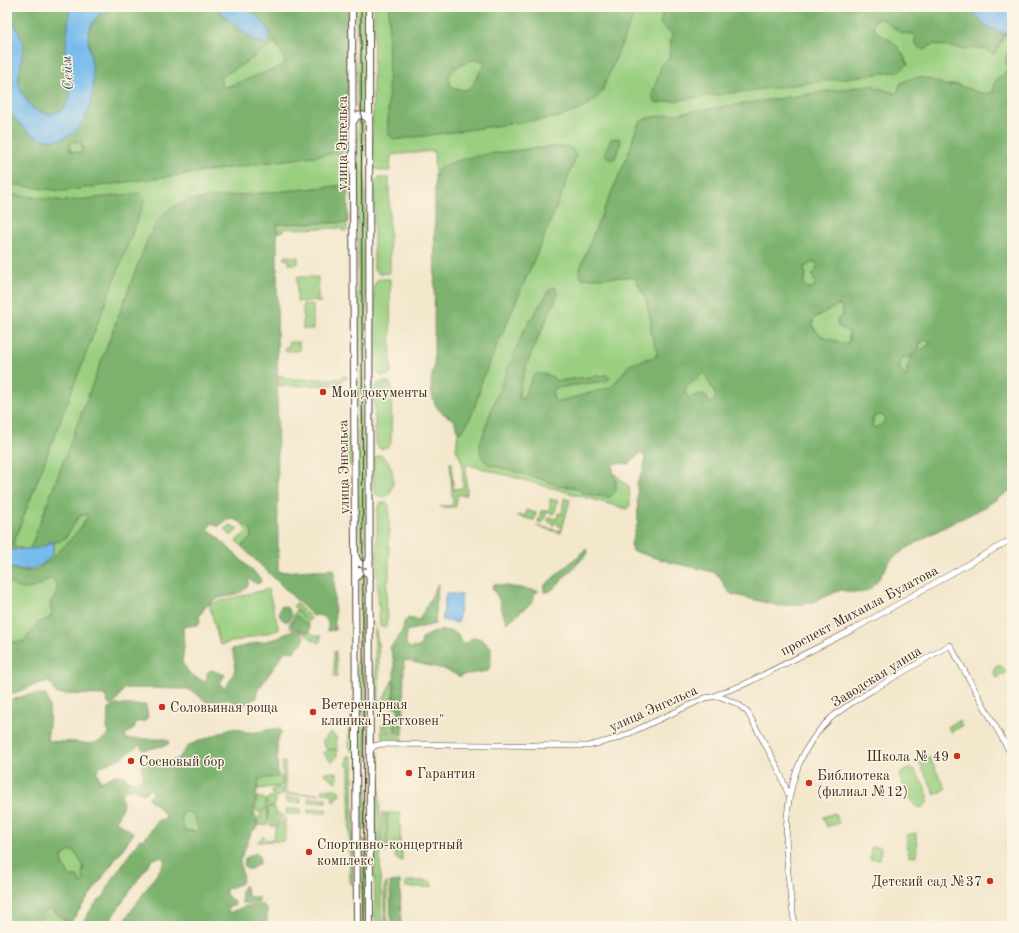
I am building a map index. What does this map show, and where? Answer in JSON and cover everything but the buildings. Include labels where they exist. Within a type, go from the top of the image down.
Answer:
[{"type":"main road","name":"улица Энгельса","points":[[352,7],[354,121],[358,926]]},
{"type":"main road","name":"улица Энгельса","points":[[369,7],[370,926]]},
{"type":"main road","points":[[354,121],[357,116],[362,115],[366,117],[369,122]]},
{"type":"main road","points":[[356,554],[358,562],[363,565],[369,561],[370,553]]},
{"type":"main road","points":[[356,582],[358,573],[364,570],[369,574],[370,583]]},
{"type":"main road","points":[[357,833],[370,833]]},
{"type":"street","name":"проспект Михаила Булатова","points":[[714,696],[745,684],[854,629],[1012,539]]},
{"type":"street","name":"Заводская улица","points":[[795,926],[787,861],[786,823],[789,796],[794,778],[805,751],[816,735],[831,718],[859,698],[950,645],[1012,756]]},
{"type":"street","name":"улица Энгельса","points":[[370,752],[374,746],[381,744],[519,746],[596,744],[634,732],[705,698],[714,696],[728,699],[748,713],[783,780]]},
{"type":"street","name":"Заводская улица","points":[[783,780],[789,796]]},
{"type":"green space","points":[[7,7],[70,7],[65,53],[70,98],[63,110],[50,114],[40,112],[32,108],[22,93],[18,81],[23,51],[10,17],[7,14]]},
{"type":"green space","points":[[111,7],[214,7],[251,38],[257,42],[267,43],[270,40],[252,13],[244,7],[348,7],[348,147],[343,152],[63,191],[7,184],[7,109],[23,127],[40,137],[49,139],[59,138],[69,134],[80,126],[92,66],[88,32],[98,15]],"holes":[[[275,42],[285,62],[282,66],[232,85],[224,87],[222,85],[220,78],[253,58],[256,53],[267,49]],[[74,141],[81,143],[83,150],[80,153],[70,151],[69,145]]]},
{"type":"green space","points":[[356,7],[365,7],[365,113],[357,113]]},
{"type":"green space","points":[[374,7],[389,7],[388,132],[394,140],[559,117],[601,93],[637,7],[664,7],[661,13],[672,33],[669,58],[884,73],[900,71],[908,64],[900,50],[893,42],[879,34],[874,28],[874,20],[881,18],[901,33],[914,34],[917,38],[914,42],[918,47],[933,44],[964,49],[986,48],[996,52],[1005,34],[1012,36],[1012,42],[1010,45],[1008,70],[998,79],[993,92],[982,94],[955,84],[896,94],[871,85],[647,118],[639,123],[630,150],[579,271],[583,278],[634,277],[645,296],[651,321],[651,333],[657,351],[657,356],[653,359],[645,358],[624,372],[612,387],[557,402],[554,399],[552,391],[556,388],[606,381],[606,375],[557,381],[546,374],[533,376],[523,399],[520,399],[519,391],[527,364],[558,294],[547,292],[542,303],[524,330],[492,408],[480,444],[482,457],[559,486],[573,487],[584,493],[617,483],[612,471],[629,487],[630,505],[627,509],[466,464],[467,495],[457,495],[456,507],[443,508],[440,506],[453,505],[450,463],[452,463],[453,489],[463,488],[462,462],[456,449],[458,432],[461,432],[476,402],[482,380],[552,218],[576,157],[573,150],[563,147],[527,149],[483,156],[463,160],[437,170],[435,184],[434,151],[391,155],[390,171],[382,171],[374,168],[372,164]]},
{"type":"green space","points":[[389,7],[637,7],[601,93],[582,109],[559,117],[394,140],[388,133]],"holes":[[[473,60],[484,61],[485,63],[471,88],[465,90],[454,89],[450,84],[449,76],[459,65]]]},
{"type":"green space","points":[[664,7],[969,7],[985,26],[1005,34],[994,55],[986,48],[964,49],[934,44],[924,50],[918,47],[914,42],[916,38],[914,34],[901,33],[881,18],[874,20],[874,28],[879,34],[893,42],[902,53],[908,64],[900,71],[657,103],[654,101],[652,95],[662,64],[669,58],[672,33],[660,24]]},
{"type":"green space","points":[[275,42],[285,62],[282,66],[232,85],[222,86],[220,78],[253,58],[256,53],[267,49]]},
{"type":"green space","points":[[1012,42],[1011,491],[983,508],[904,550],[890,561],[875,584],[865,592],[858,593],[841,590],[811,603],[780,606],[731,594],[726,589],[720,577],[713,572],[669,562],[633,551],[631,544],[638,522],[637,483],[644,469],[645,456],[641,453],[629,464],[613,464],[616,491],[610,497],[595,496],[584,493],[573,487],[559,486],[545,480],[488,464],[482,457],[480,452],[480,444],[492,408],[524,330],[551,288],[555,287],[558,294],[527,364],[519,391],[520,399],[523,399],[533,376],[538,373],[551,376],[557,381],[606,375],[611,378],[606,381],[555,388],[552,391],[554,399],[557,402],[612,387],[629,365],[657,356],[657,351],[651,333],[651,321],[645,296],[634,277],[583,278],[580,276],[579,271],[630,150],[639,123],[647,118],[871,85],[896,94],[900,84],[917,78],[928,79],[946,86],[957,85],[980,93],[988,93],[993,92],[994,82],[1006,72],[1008,66],[1005,60]],"holes":[[[814,262],[818,265],[812,276],[816,283],[812,288],[807,288],[803,284],[806,276],[804,267]],[[838,305],[842,307],[843,315],[837,320],[838,327],[849,332],[849,342],[845,344],[820,334],[813,327],[813,319]],[[925,340],[930,341],[930,344],[912,357],[908,364],[907,376],[905,377],[899,367],[903,357],[908,358],[919,349],[920,343]],[[703,373],[716,397],[711,403],[709,403],[707,397],[703,394],[688,398],[684,390]],[[882,415],[885,418],[883,424],[875,428],[872,426],[874,416]]]},
{"type":"green space","points":[[473,60],[484,61],[485,63],[471,88],[465,90],[454,89],[450,84],[449,76],[459,65]]},
{"type":"green space","points":[[361,118],[364,121],[368,440],[366,558],[364,562],[360,559],[358,501],[358,121]]},
{"type":"green space","points":[[611,139],[620,139],[621,143],[615,158],[610,160],[604,153]]},
{"type":"green space","points":[[74,141],[78,141],[82,147],[78,153],[74,153],[70,149],[70,145]]},
{"type":"green space","points":[[348,147],[348,185],[188,200],[148,238],[30,549],[22,549],[13,544],[145,200],[65,201],[7,194],[7,184],[63,191],[342,152]]},
{"type":"green space","points":[[548,147],[568,147],[573,150],[576,157],[552,218],[482,380],[477,400],[469,421],[461,432],[458,432],[454,420],[443,414],[437,407],[431,390],[431,378],[434,368],[435,184],[437,170],[448,164],[476,156]]},
{"type":"green space","points":[[378,178],[389,178],[390,273],[379,274],[374,269],[374,183]]},
{"type":"green space","points":[[348,185],[348,222],[277,224],[278,572],[334,569],[335,630],[327,631],[328,624],[326,619],[317,615],[313,616],[241,546],[252,537],[251,530],[245,524],[243,525],[237,520],[227,520],[218,527],[213,523],[208,528],[260,578],[261,582],[257,584],[249,579],[248,585],[240,593],[222,597],[209,603],[199,617],[200,623],[183,627],[184,647],[182,662],[190,674],[205,682],[207,679],[207,673],[211,670],[225,675],[219,684],[225,688],[233,674],[235,665],[232,649],[278,638],[292,630],[301,633],[304,641],[293,652],[285,651],[256,693],[258,697],[241,706],[226,699],[207,702],[195,693],[186,689],[124,688],[116,702],[109,705],[105,695],[57,694],[54,691],[54,687],[48,682],[40,683],[7,696],[7,643],[25,641],[37,623],[48,619],[52,614],[50,603],[56,596],[58,587],[53,579],[51,579],[31,589],[18,587],[7,580],[7,567],[28,572],[40,567],[66,545],[86,519],[87,514],[79,516],[68,534],[61,541],[50,542],[40,548],[30,549],[148,238],[156,224],[164,214],[173,207],[188,200]]},
{"type":"green space","points":[[140,193],[145,200],[13,544],[22,549],[7,551],[7,194],[65,201]]},
{"type":"green space","points":[[347,223],[347,231],[342,231],[342,228],[283,229],[282,232],[278,232],[277,224]]},
{"type":"green space","points":[[286,256],[298,257],[298,264],[289,264],[289,260],[284,259]]},
{"type":"green space","points":[[814,262],[818,265],[813,279],[816,283],[812,288],[807,288],[803,284],[806,276],[804,267]]},
{"type":"green space","points":[[297,277],[318,277],[318,299],[321,302],[316,302],[316,300],[297,302]]},
{"type":"green space","points":[[378,279],[390,279],[391,374],[381,376],[374,367],[374,285]]},
{"type":"green space","points":[[303,304],[313,304],[313,329],[303,329]]},
{"type":"green space","points":[[838,305],[842,307],[843,315],[837,320],[841,328],[849,332],[849,342],[845,344],[823,336],[813,327],[813,319]]},
{"type":"green space","points":[[925,340],[930,341],[930,344],[911,357],[907,376],[904,377],[899,367],[903,357],[908,358],[919,349],[920,343]]},
{"type":"green space","points":[[289,342],[299,342],[299,351],[285,351],[285,347],[289,347]]},
{"type":"green space","points":[[703,373],[705,374],[716,397],[711,403],[708,403],[700,393],[687,398],[684,390]]},
{"type":"green space","points":[[279,376],[284,376],[285,379],[342,379],[342,385],[279,386]]},
{"type":"green space","points":[[342,376],[347,376],[347,379],[342,379]]},
{"type":"green space","points":[[381,382],[389,382],[392,386],[391,443],[388,447],[380,449],[376,444],[374,392],[376,386]]},
{"type":"green space","points":[[882,415],[885,418],[883,424],[875,428],[872,426],[874,416]]},
{"type":"green space","points":[[351,435],[351,467],[344,455],[344,447]]},
{"type":"green space","points":[[380,455],[387,461],[393,475],[391,491],[385,496],[377,495],[373,486],[374,458]]},
{"type":"green space","points":[[564,498],[570,500],[561,533],[537,526],[560,531],[561,527],[558,526],[558,523],[555,522],[554,525],[548,521],[549,517],[557,519],[558,513],[562,514]]},
{"type":"green space","points":[[550,499],[558,501],[554,514],[547,512],[543,522],[538,522],[541,511],[547,511],[550,508]]},
{"type":"green space","points":[[380,503],[387,503],[389,505],[389,579],[387,583],[386,614],[388,615],[386,627],[380,627],[377,580],[377,510]]},
{"type":"green space","points":[[527,510],[536,513],[534,520],[517,516],[525,516]]},
{"type":"green space","points":[[85,514],[88,515],[85,522],[56,555],[40,568],[33,571],[20,571],[30,570],[55,545],[54,541],[65,539],[76,520]]},
{"type":"green space","points":[[245,524],[251,530],[252,537],[241,546],[236,541],[247,531],[243,525]]},
{"type":"green space","points":[[231,525],[238,529],[231,536],[224,529]]},
{"type":"green space","points":[[586,549],[588,553],[552,590],[544,592],[544,586]]},
{"type":"green space","points":[[361,574],[366,576],[367,828],[364,830],[362,828],[361,772],[359,764],[358,663],[360,650]]},
{"type":"green space","points":[[48,579],[54,579],[57,589],[56,594],[50,603],[52,614],[48,619],[37,623],[25,641],[7,643],[7,580],[16,588],[39,586]]},
{"type":"green space","points":[[438,584],[435,624],[407,631],[406,644],[410,648],[420,647],[423,637],[436,632],[450,631],[459,636],[463,644],[467,643],[472,638],[479,638],[491,647],[491,663],[488,671],[462,675],[461,677],[444,669],[404,660],[403,735],[395,733],[395,722],[398,721],[398,708],[394,707],[394,662],[390,647],[400,636],[404,622],[408,618],[419,620]]},
{"type":"green space","points":[[494,584],[539,591],[534,594],[533,602],[507,623],[497,596],[492,588]]},
{"type":"green space","points":[[268,589],[279,630],[220,645],[209,604]]},
{"type":"green space","points":[[296,603],[311,618],[309,621],[293,606]]},
{"type":"green space","points":[[281,606],[287,608],[290,612],[291,616],[288,621],[284,621],[279,615]]},
{"type":"green space","points":[[296,610],[308,622],[309,631],[315,636],[321,636],[319,643],[298,630],[290,628],[289,624]]},
{"type":"green space","points":[[296,615],[310,627],[309,632],[304,632],[291,625]]},
{"type":"green space","points":[[375,623],[379,652],[379,704],[375,706]]},
{"type":"green space","points":[[336,651],[337,677],[335,678],[334,652]]},
{"type":"green space","points":[[996,666],[1002,666],[1006,673],[997,678],[993,672]]},
{"type":"green space","points":[[393,679],[394,707],[387,707],[387,704],[382,703]]},
{"type":"green space","points":[[27,695],[46,695],[50,716],[47,737],[49,741],[97,742],[109,733],[107,729],[108,709],[113,705],[146,705],[148,716],[145,721],[136,722],[134,729],[126,734],[125,737],[128,739],[165,739],[170,742],[167,745],[143,750],[139,745],[121,758],[101,766],[97,772],[101,782],[117,775],[127,778],[131,782],[141,780],[143,776],[141,766],[156,760],[160,763],[178,759],[189,745],[234,728],[247,732],[280,729],[282,732],[277,741],[278,777],[259,779],[254,810],[258,827],[252,831],[240,861],[243,880],[240,884],[226,889],[226,894],[236,904],[228,908],[228,913],[246,906],[263,905],[267,910],[267,926],[121,926],[165,862],[163,857],[152,859],[106,926],[80,926],[95,904],[104,896],[111,881],[140,839],[144,840],[158,820],[165,819],[164,813],[148,798],[153,793],[151,789],[143,794],[134,788],[128,789],[121,794],[123,805],[116,821],[134,833],[68,926],[62,926],[66,919],[49,908],[37,926],[7,926],[7,701]],"holes":[[[188,812],[193,815],[195,819],[198,829],[196,831],[187,831],[183,827],[181,817],[183,813]],[[70,851],[74,851],[84,866],[82,874],[84,881],[81,884],[78,876],[69,876],[66,869],[63,867],[62,856]]]},
{"type":"green space","points":[[959,720],[962,726],[951,732],[948,727]]},
{"type":"green space","points":[[348,722],[354,722],[354,750],[352,752],[349,746]]},
{"type":"green space","points":[[382,725],[395,725],[395,733],[381,728]]},
{"type":"green space","points":[[381,730],[403,738],[403,741],[385,740],[382,737]]},
{"type":"green space","points":[[331,732],[336,737],[337,749],[327,749],[322,742]]},
{"type":"green space","points":[[327,750],[337,750],[337,757],[331,762],[323,753]]},
{"type":"green space","points":[[375,750],[379,753],[381,926],[375,926]]},
{"type":"green space","points":[[349,755],[353,758],[353,884],[350,884],[349,766],[347,766],[347,757]]},
{"type":"green space","points":[[929,757],[946,789],[935,795],[919,762]]},
{"type":"green space","points":[[282,762],[285,762],[286,794],[320,794],[283,795]]},
{"type":"green space","points":[[911,768],[915,771],[921,781],[928,797],[928,801],[920,808],[914,805],[899,777],[903,770]]},
{"type":"green space","points":[[337,772],[337,783],[323,773]]},
{"type":"green space","points":[[281,776],[281,786],[258,789],[259,779]]},
{"type":"green space","points":[[277,787],[282,792],[277,797],[272,792]]},
{"type":"green space","points":[[322,789],[336,789],[339,791],[340,796],[336,796],[336,801],[333,801],[332,794],[322,793]]},
{"type":"green space","points":[[257,797],[265,799],[266,807],[260,813],[255,809]]},
{"type":"green space","points":[[271,797],[276,802],[271,807],[266,802]]},
{"type":"green space","points":[[285,798],[301,798],[301,803],[286,803]]},
{"type":"green space","points":[[308,798],[326,798],[326,802],[308,803]]},
{"type":"green space","points":[[267,807],[267,825],[258,825],[257,819]]},
{"type":"green space","points":[[268,807],[274,807],[277,813],[269,821]]},
{"type":"green space","points":[[286,809],[301,809],[301,814],[286,814]]},
{"type":"green space","points":[[308,809],[326,809],[326,813],[308,813]]},
{"type":"green space","points":[[188,812],[193,815],[195,819],[198,829],[196,831],[187,831],[183,827],[181,817],[183,813]]},
{"type":"green space","points":[[382,813],[386,813],[387,851],[382,851]]},
{"type":"green space","points":[[387,813],[400,813],[400,843],[394,842],[394,847],[388,848]]},
{"type":"green space","points":[[835,813],[839,823],[827,827],[823,817]]},
{"type":"green space","points":[[278,814],[283,815],[275,827],[270,825],[270,822]]},
{"type":"green space","points":[[285,817],[285,841],[257,842],[263,836],[266,840],[273,839],[276,828]]},
{"type":"green space","points":[[916,833],[917,856],[909,857],[906,835]]},
{"type":"green space","points":[[363,839],[367,841],[368,926],[361,926]]},
{"type":"green space","points":[[871,847],[881,847],[880,859],[870,859]]},
{"type":"green space","points":[[388,849],[402,849],[402,861],[396,859],[394,851],[388,851]]},
{"type":"green space","points":[[70,850],[74,851],[84,866],[82,874],[84,881],[81,884],[78,876],[69,876],[66,869],[63,867],[62,857]]},
{"type":"green space","points":[[256,853],[259,856],[260,863],[251,869],[246,869],[244,865],[245,858]]},
{"type":"green space","points":[[400,881],[401,926],[391,926],[390,882]]},
{"type":"green space","points":[[407,881],[429,881],[432,883],[432,887],[406,887],[405,883]]},
{"type":"green space","points":[[387,882],[387,926],[384,926],[384,887]]},
{"type":"green space","points":[[245,885],[249,897],[258,897],[259,903],[242,903],[241,891]]},
{"type":"green space","points":[[50,910],[65,920],[61,926],[39,926]]},
{"type":"water","points":[[70,7],[111,7],[104,11],[92,23],[88,35],[92,64],[93,87],[88,110],[84,120],[77,129],[68,136],[57,140],[42,139],[35,136],[22,126],[7,109],[7,14],[16,27],[24,45],[18,81],[22,93],[32,108],[40,112],[50,114],[63,110],[70,98],[65,53]]},
{"type":"water","points":[[214,7],[245,7],[264,23],[270,38],[267,43],[257,42],[251,38]]},
{"type":"water","points":[[969,7],[1012,7],[1012,36],[985,26]]},
{"type":"water","points":[[54,541],[53,553],[48,559],[38,566],[27,569],[14,569],[7,567],[7,551],[40,548]]},
{"type":"water","points":[[446,593],[462,595],[458,623],[442,620]]},
{"type":"tram line","points":[[361,7],[364,926]]},
{"type":"place","name":"Мои документы","points":[[323,392]]},
{"type":"place","name":"Соловьиная роща","points":[[162,707]]},
{"type":"place","name":"Ветеренарная клиника \"Бетховен\"","points":[[313,712]]},
{"type":"place","name":"Школа № 49","points":[[957,756]]},
{"type":"place","name":"Сосновый бор","points":[[131,761]]},
{"type":"place","name":"Гарантия","points":[[409,773]]},
{"type":"place","name":"Библиотека (филиал №12)","points":[[809,783]]},
{"type":"place","name":"Спортивно-концертный комплекс","points":[[309,852]]},
{"type":"place","name":"Детский сад №37","points":[[990,881]]},
{"type":"water label","name":"Сейм","points":[[67,73]]}]
